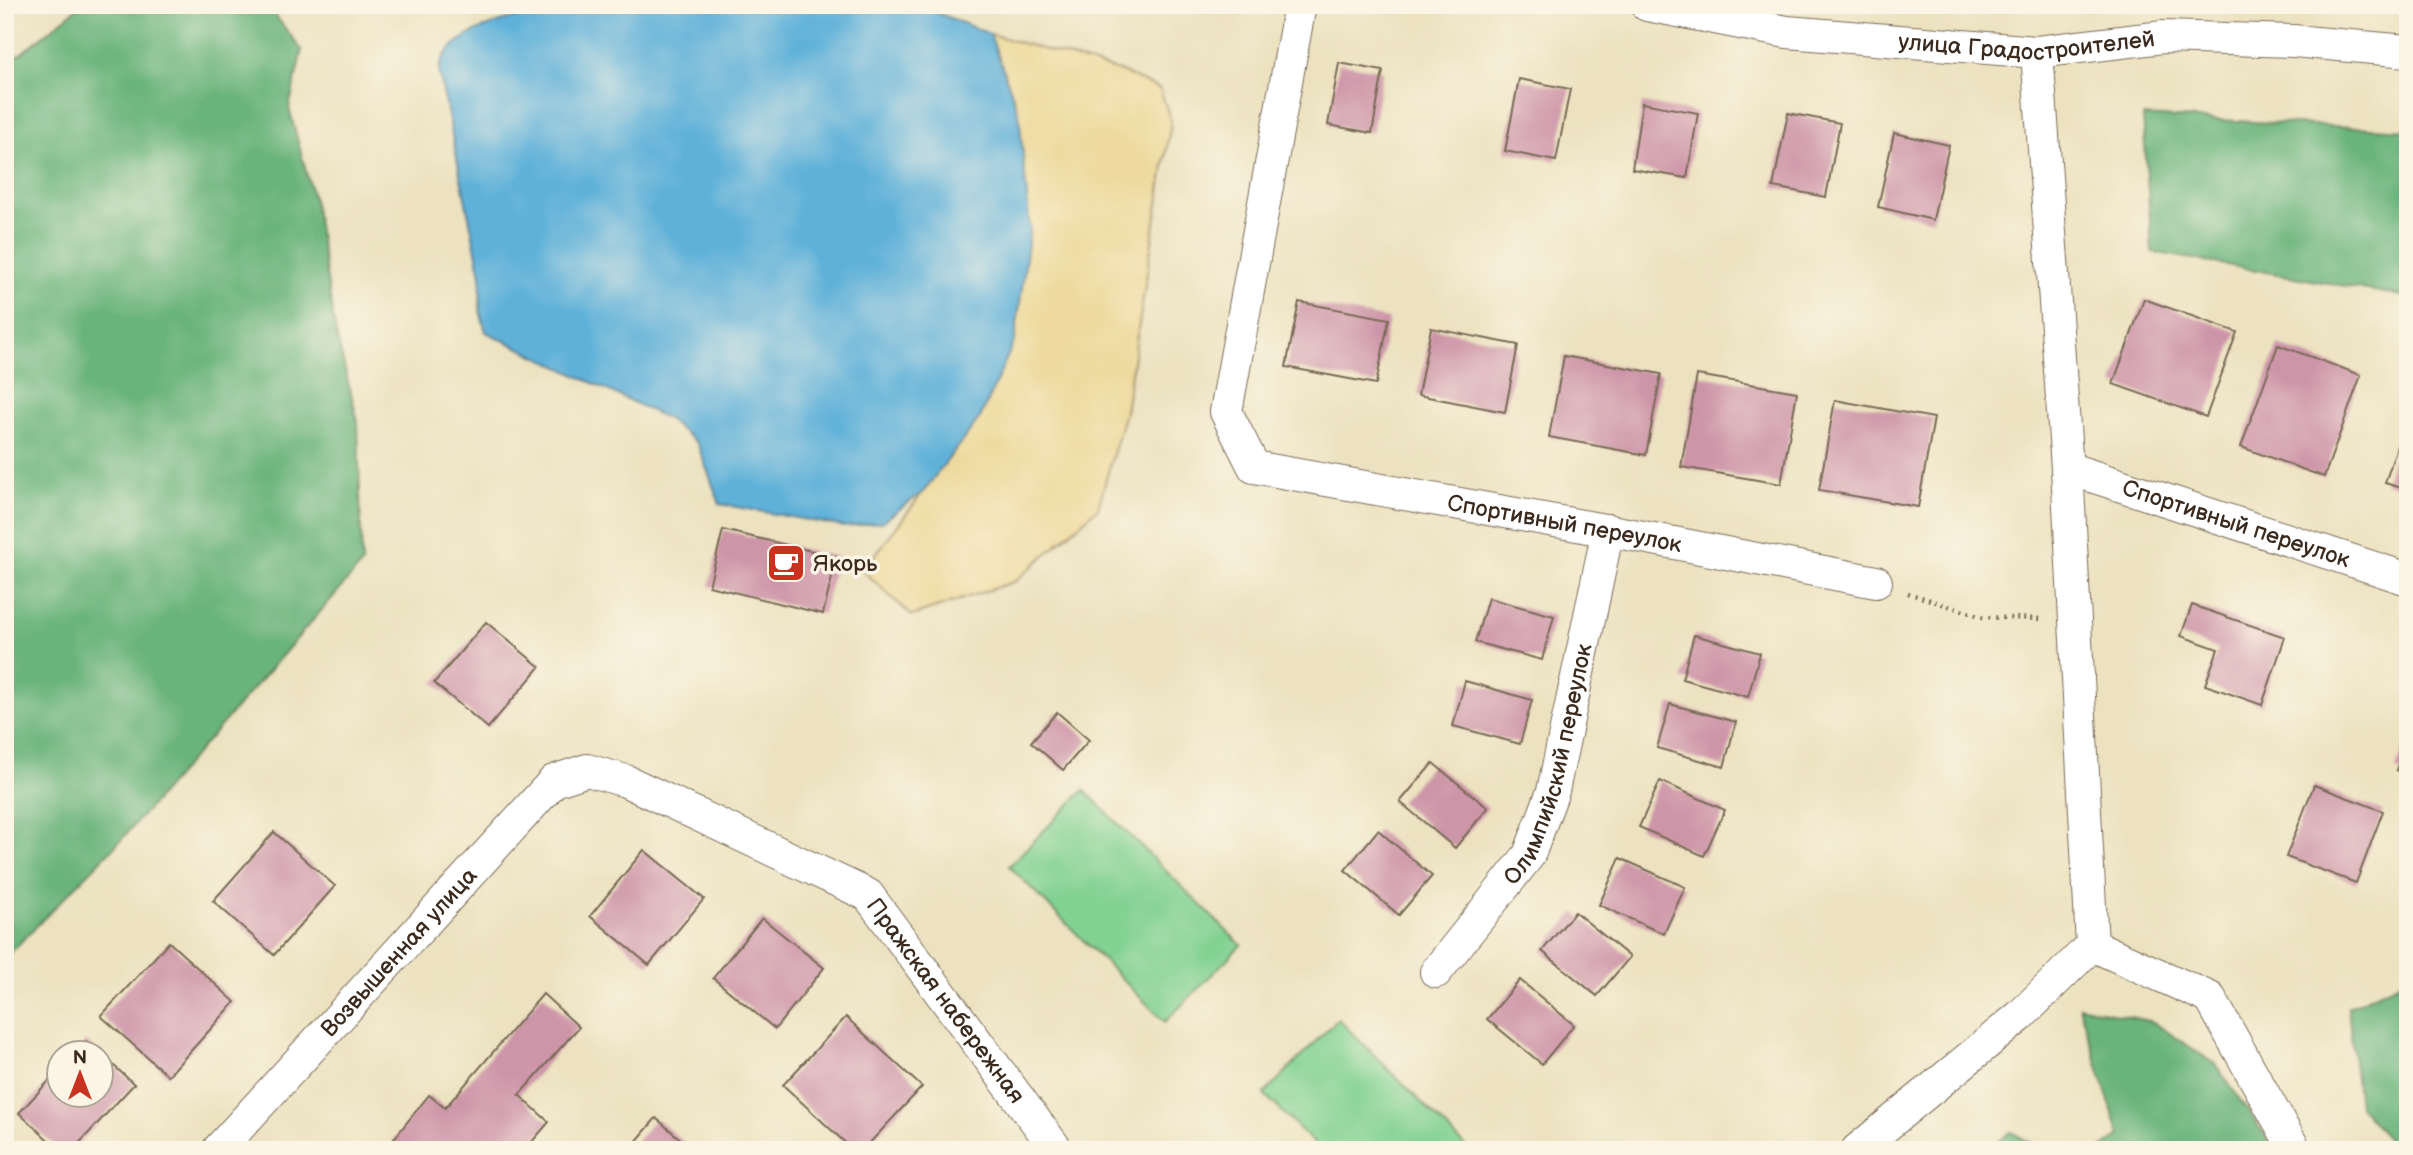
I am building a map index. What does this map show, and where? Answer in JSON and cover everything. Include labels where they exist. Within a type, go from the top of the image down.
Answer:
[{"type":"street","name":"Спортивный переулок","points":[[1300,5],[1226,412],[1254,467],[1608,530],[1876,582]]},
{"type":"street","name":"улица Градостроителей","points":[[1647,5],[1787,32],[2037,52],[2163,37],[2292,41],[2408,51]]},
{"type":"street","points":[[1857,1150],[2020,1016],[2092,945],[2067,467],[2037,52]]},
{"type":"street","name":"Спортивный переулок","points":[[2067,467],[2408,579]]},
{"type":"street","name":"Олимпийский переулок","points":[[1436,972],[1529,855],[1553,792],[1608,530]]},
{"type":"street","name":"Возвышенная улица","points":[[235,1144],[554,780],[587,770]]},
{"type":"street","name":"Пражская набережная","points":[[587,770],[626,781],[868,895],[1058,1150]]},
{"type":"street","points":[[2092,945],[2210,998],[2295,1150]]},
{"type":"path","points":[[1876,582],[1983,617],[2075,621]]},
{"type":"green space","points":[[81,5],[267,5],[302,50],[289,108],[314,201],[336,334],[358,422],[362,564],[120,841],[5,958],[5,59],[19,55]]},
{"type":"green space","points":[[2143,116],[2408,130],[2408,297],[2152,252]]},
{"type":"green space","points":[[1084,790],[1241,945],[1165,1022],[1009,866]]},
{"type":"green space","points":[[2408,979],[2408,1150],[2397,1150],[2359,1106],[2348,1007]]},
{"type":"green space","points":[[2079,1006],[2153,1022],[2215,1064],[2275,1150],[2100,1150],[2120,1136]]},
{"type":"green space","points":[[1338,1019],[1469,1150],[1321,1150],[1264,1094]]},
{"type":"green space","points":[[2011,1132],[2044,1150],[1988,1150]]},
{"type":"sand","points":[[990,34],[1119,71],[1160,89],[1171,122],[1125,412],[1098,508],[1016,581],[912,616],[863,571],[981,416],[1019,113]]},
{"type":"water","points":[[563,5],[918,5],[990,34],[1019,113],[1030,229],[1015,340],[981,416],[923,492],[882,522],[845,527],[720,504],[697,443],[668,419],[486,332],[480,311],[481,275],[439,72],[444,57],[455,44],[470,34],[509,19]]},
{"type":"building","points":[[1339,63],[1383,71],[1372,133],[1328,125]]},
{"type":"building","points":[[1519,79],[1570,89],[1556,161],[1505,151]]},
{"type":"building","points":[[1642,103],[1698,113],[1687,178],[1632,169]]},
{"type":"building","points":[[1788,113],[1840,123],[1826,197],[1773,187]]},
{"type":"building","points":[[1894,133],[1949,145],[1933,220],[1878,207]]},
{"type":"building","points":[[2144,299],[2237,332],[2206,417],[2113,384]]},
{"type":"building","points":[[1299,302],[1389,319],[1376,384],[1286,367]]},
{"type":"building","points":[[1431,328],[1518,345],[1505,412],[1418,395]]},
{"type":"building","points":[[2278,345],[2361,375],[2324,477],[2241,447]]},
{"type":"building","points":[[1564,356],[1661,374],[1646,455],[1549,437]]},
{"type":"building","points":[[1697,375],[1797,392],[1781,484],[1681,467]]},
{"type":"building","points":[[1835,400],[1934,418],[1918,507],[1819,490]]},
{"type":"building","points":[[2408,417],[2408,490],[2385,483]]},
{"type":"building","points":[[723,530],[837,557],[823,614],[709,586]]},
{"type":"building","points":[[1488,598],[1554,616],[1542,660],[1475,642]]},
{"type":"building","points":[[2192,605],[2285,637],[2262,705],[2205,685],[2218,649],[2181,636]]},
{"type":"building","points":[[486,622],[540,667],[488,728],[434,683]]},
{"type":"building","points":[[1694,635],[1760,653],[1748,697],[1682,679]]},
{"type":"building","points":[[1465,681],[1532,700],[1520,744],[1453,726]]},
{"type":"building","points":[[1670,704],[1736,722],[1724,767],[1657,748]]},
{"type":"building","points":[[1057,712],[1089,740],[1063,770],[1031,742]]},
{"type":"building","points":[[2408,738],[2408,774],[2396,770]]},
{"type":"building","points":[[1433,763],[1488,808],[1455,848],[1400,802]]},
{"type":"building","points":[[1660,781],[1725,810],[1704,856],[1639,827]]},
{"type":"building","points":[[2314,785],[2383,811],[2356,883],[2286,857]]},
{"type":"building","points":[[1378,830],[1432,876],[1399,915],[1345,870]]},
{"type":"building","points":[[274,832],[335,886],[274,955],[213,901]]},
{"type":"building","points":[[644,850],[704,899],[649,965],[590,916]]},
{"type":"building","points":[[1620,858],[1685,887],[1664,934],[1599,905]]},
{"type":"building","points":[[1575,912],[1630,957],[1597,996],[1542,951]]},
{"type":"building","points":[[762,918],[824,968],[775,1029],[713,978]]},
{"type":"building","points":[[169,942],[235,1002],[168,1076],[101,1016]]},
{"type":"building","points":[[1520,980],[1574,1025],[1542,1064],[1487,1019]]},
{"type":"building","points":[[543,994],[579,1027],[519,1095],[549,1122],[525,1150],[403,1150],[393,1140],[429,1095],[445,1108]]},
{"type":"building","points":[[846,1017],[922,1087],[863,1150],[853,1150],[783,1085]]},
{"type":"building","points":[[116,1068],[134,1084],[116,1103]]},
{"type":"building","points":[[46,1084],[46,1110],[110,1110],[73,1150],[59,1150],[19,1113]]},
{"type":"building","points":[[656,1118],[693,1150],[629,1150]]},
{"type":"place","name":"Якорь","points":[[786,563]]}]
